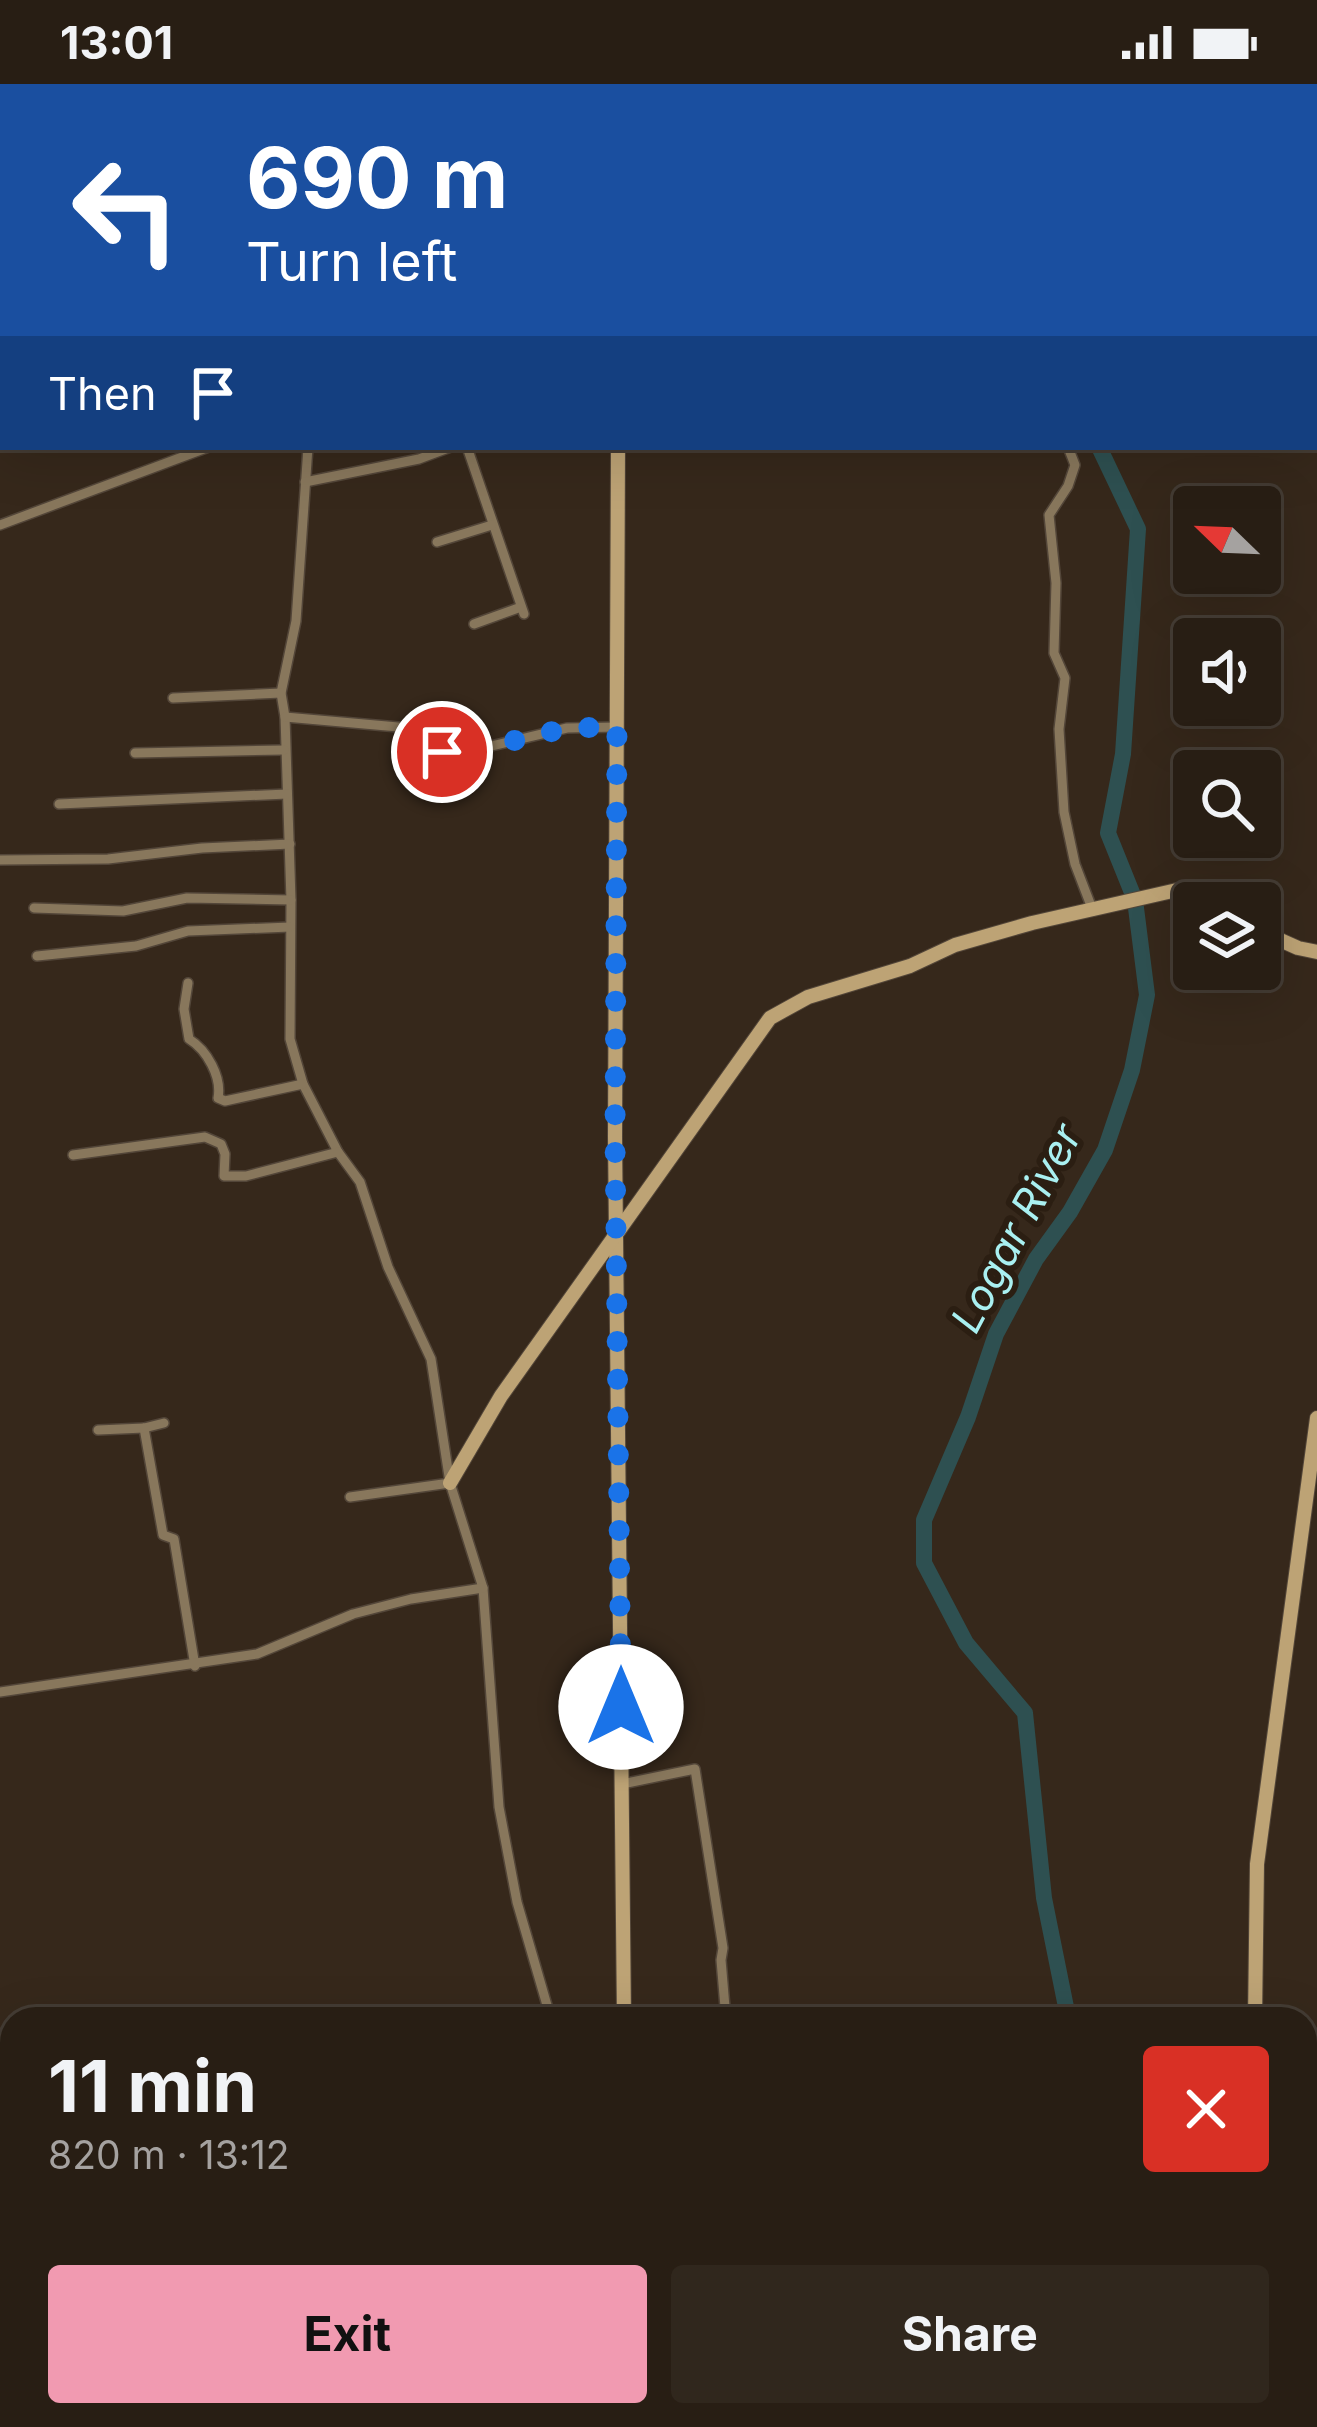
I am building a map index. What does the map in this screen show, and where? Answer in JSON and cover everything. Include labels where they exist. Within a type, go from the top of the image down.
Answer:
[{"type":"street","points":[[0,525],[201,450]]},
{"type":"street","points":[[308,450],[296,621],[281,693],[290,844],[290,1039],[303,1084],[338,1152],[361,1182],[388,1267],[431,1359],[450,1483],[483,1588],[499,1807],[517,1902],[547,2007]]},
{"type":"street","points":[[305,482],[443,450]]},
{"type":"street","points":[[468,450],[522,611],[474,624]]},
{"type":"street","points":[[618,450],[616,1234],[624,2007]]},
{"type":"street","points":[[1069,450],[1075,464],[1049,515],[1056,584],[1054,653],[1065,678],[1059,729],[1064,812],[1075,864],[1093,911]]},
{"type":"street","points":[[437,542],[493,525]]},
{"type":"street","points":[[172,698],[281,693]]},
{"type":"street","points":[[286,717],[431,730],[449,756],[567,728],[617,727]]},
{"type":"street","points":[[135,753],[284,750]]},
{"type":"street","points":[[59,804],[287,794]]},
{"type":"street","points":[[0,860],[108,859],[290,844]]},
{"type":"street","points":[[450,1483],[501,1396],[770,1018],[808,997],[910,966],[955,944],[1173,891]]},
{"type":"street","points":[[34,908],[123,911],[187,898],[291,900]]},
{"type":"street","points":[[38,956],[136,946],[188,931],[290,926]]},
{"type":"street","points":[[1281,940],[1317,952]]},
{"type":"street","points":[[188,982],[184,1009],[189,1039],[202,1047],[220,1086],[218,1098],[225,1101],[303,1084]]},
{"type":"street","points":[[73,1155],[205,1137],[221,1144],[224,1176],[246,1176],[338,1152]]},
{"type":"street","points":[[1255,2007],[1257,1864],[1317,1418]]},
{"type":"street","points":[[98,1430],[164,1423]]},
{"type":"street","points":[[144,1428],[163,1535],[174,1539],[195,1666]]},
{"type":"street","points":[[350,1497],[450,1483]]},
{"type":"street","points":[[0,1692],[257,1654],[353,1614],[483,1588]]},
{"type":"street","points":[[622,1784],[695,1769],[723,1948],[725,2007]]},
{"type":"waterway","name":"Logar River","points":[[1066,2007],[1044,1898],[1025,1713],[966,1643],[924,1563],[924,1520],[968,1417],[996,1334],[1036,1259],[1105,1150],[1132,1070],[1147,995],[1135,900],[1108,833],[1123,754],[1138,529],[1100,450]]},
{"type":"route","points":[[442,752],[449,756],[567,728],[617,727],[615,1137],[621,1707]]}]
